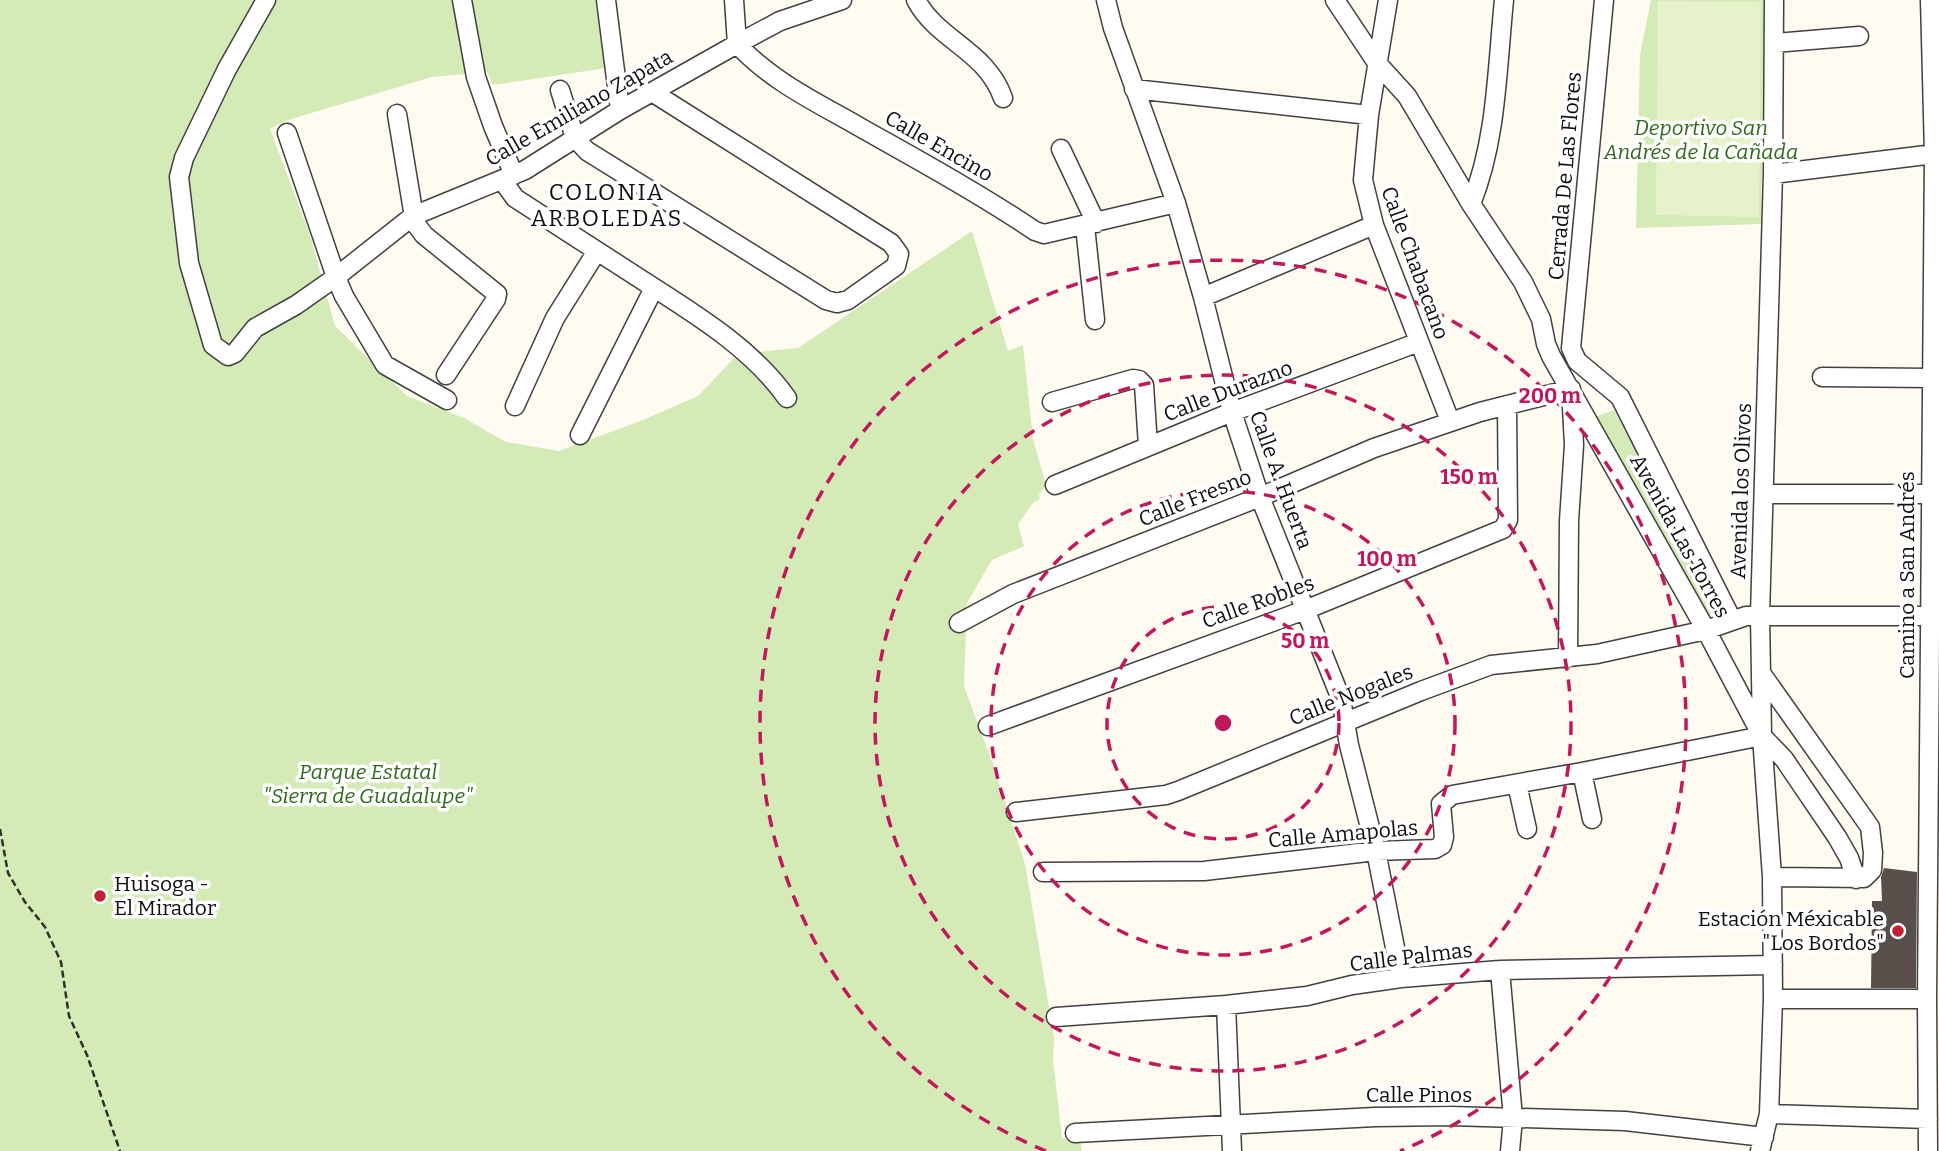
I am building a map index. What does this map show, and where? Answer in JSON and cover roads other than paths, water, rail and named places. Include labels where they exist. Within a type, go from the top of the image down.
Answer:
[{"type":"street","name":"Calle Emiliano Zapata","points":[[266,0],[227,69],[180,168],[179,177],[188,256],[213,345],[222,354],[232,356],[255,327],[336,277],[413,216],[508,178],[620,110],[737,44],[816,4],[842,0]]},
{"type":"street","points":[[462,0],[477,77],[515,198],[742,350],[772,377],[787,398]]},
{"type":"street","points":[[606,0],[620,110]]},
{"type":"street","points":[[734,0],[737,44]]},
{"type":"street","points":[[916,0],[929,20],[988,69],[1003,98]]},
{"type":"street","name":"Calle A. Huerta","points":[[1106,0],[1113,28],[1176,203],[1232,412],[1260,497],[1341,699],[1349,745],[1376,850],[1401,978]]},
{"type":"street","name":"Avenida Las Torres","points":[[1335,0],[1377,63],[1407,96],[1471,204],[1527,289],[1541,319],[1546,344],[1706,630],[1762,736],[1784,759],[1837,837],[1849,858],[1856,879]]},
{"type":"street","points":[[1377,63],[1388,0]]},
{"type":"street","points":[[1471,204],[1482,177],[1488,150],[1504,0]]},
{"type":"street","name":"Cerrada De Las Flores","points":[[1573,356],[1571,348],[1604,0]]},
{"type":"street","name":"Avenida los Olivos","points":[[1762,1144],[1769,1114],[1773,999],[1772,877],[1762,736],[1760,615],[1773,174],[1774,0]]},
{"type":"street","name":"Camino a San Andrés","points":[[1928,1151],[1928,1119],[1934,1064],[1927,999],[1934,944],[1934,705],[1930,616],[1935,584],[1931,494],[1935,464],[1933,378],[1936,344],[1936,104],[1930,0]]},
{"type":"street","points":[[1774,43],[1860,36]]},
{"type":"street","name":"Calle Encino","points":[[737,44],[762,68],[796,91],[980,195],[1035,231],[1044,234],[1176,203]]},
{"type":"street","name":"Calle Chabacano","points":[[1377,63],[1363,180],[1374,225],[1450,421]]},
{"type":"street","points":[[1135,89],[1369,115]]},
{"type":"street","points":[[560,90],[575,138],[587,152],[826,300],[837,303],[848,300],[892,271],[898,259],[897,250],[891,243],[652,92]]},
{"type":"street","points":[[397,114],[415,223],[424,234],[497,294],[446,375]]},
{"type":"street","points":[[287,133],[344,296],[385,365],[447,400]]},
{"type":"street","points":[[1061,149],[1091,224],[1095,320]]},
{"type":"street","points":[[1773,174],[1934,154]]},
{"type":"street","points":[[1203,298],[1374,225]]},
{"type":"street","points":[[516,406],[555,317],[597,251]]},
{"type":"street","points":[[580,435],[653,288]]},
{"type":"street","name":"Calle Durazno","points":[[1055,485],[1232,412],[1419,342]]},
{"type":"street","name":"Avenida Las Torres","points":[[1573,356],[1620,397],[1732,620]]},
{"type":"street","points":[[1822,377],[1933,378]]},
{"type":"street","points":[[1052,402],[1133,379],[1139,380],[1144,385],[1149,446]]},
{"type":"street","points":[[1568,658],[1569,521],[1574,445],[1571,389]]},
{"type":"street","name":"Calle Fresno","points":[[959,623],[1013,594],[1260,497],[1374,448],[1450,421],[1571,389]]},
{"type":"street","name":"Calle Robles","points":[[988,726],[1305,610],[1503,529],[1508,520],[1507,405]]},
{"type":"street","points":[[1764,494],[1931,494]]},
{"type":"street","name":"Calle Nogales","points":[[1016,813],[1166,795],[1491,665],[1597,654],[1760,615],[1930,616]]},
{"type":"street","points":[[1761,673],[1870,827],[1873,853],[1872,870],[1864,878],[1772,877]]},
{"type":"street","name":"Calle Amapolas","points":[[1042,872],[1204,871],[1376,850],[1439,847],[1444,837],[1440,808],[1443,800],[1452,795],[1762,736]]},
{"type":"street","points":[[1582,772],[1592,819]]},
{"type":"street","points":[[1517,784],[1527,829]]},
{"type":"street","name":"Calle Palmas","points":[[1056,1017],[1226,1006],[1307,996],[1352,985],[1401,978],[1500,970],[1773,965]]},
{"type":"street","points":[[1500,970],[1513,1118],[1510,1151]]},
{"type":"street","points":[[1773,999],[1927,999]]},
{"type":"street","points":[[1226,1006],[1232,1151]]},
{"type":"street","points":[[1769,1114],[1928,1119]]},
{"type":"street","name":"Calle Pinos","points":[[1074,1133],[1375,1117],[1513,1118],[1625,1121],[1762,1144]]},
{"type":"place","name":"Huisoga - El Mirador","points":[[100,896]]},
{"type":"place","name":"Estación Méxicable \"Los Bordos\"","points":[[1898,931]]},
{"type":"district","name":"COLONIA ARBOLEDAS","points":[[607,205]]},
{"type":"park label","name":"Deportivo San Andrés de la Cañada","points":[[1701,140]]},
{"type":"park label","name":"Parque Estatal \"Sierra de Guadalupe\"","points":[[368,784]]}]
